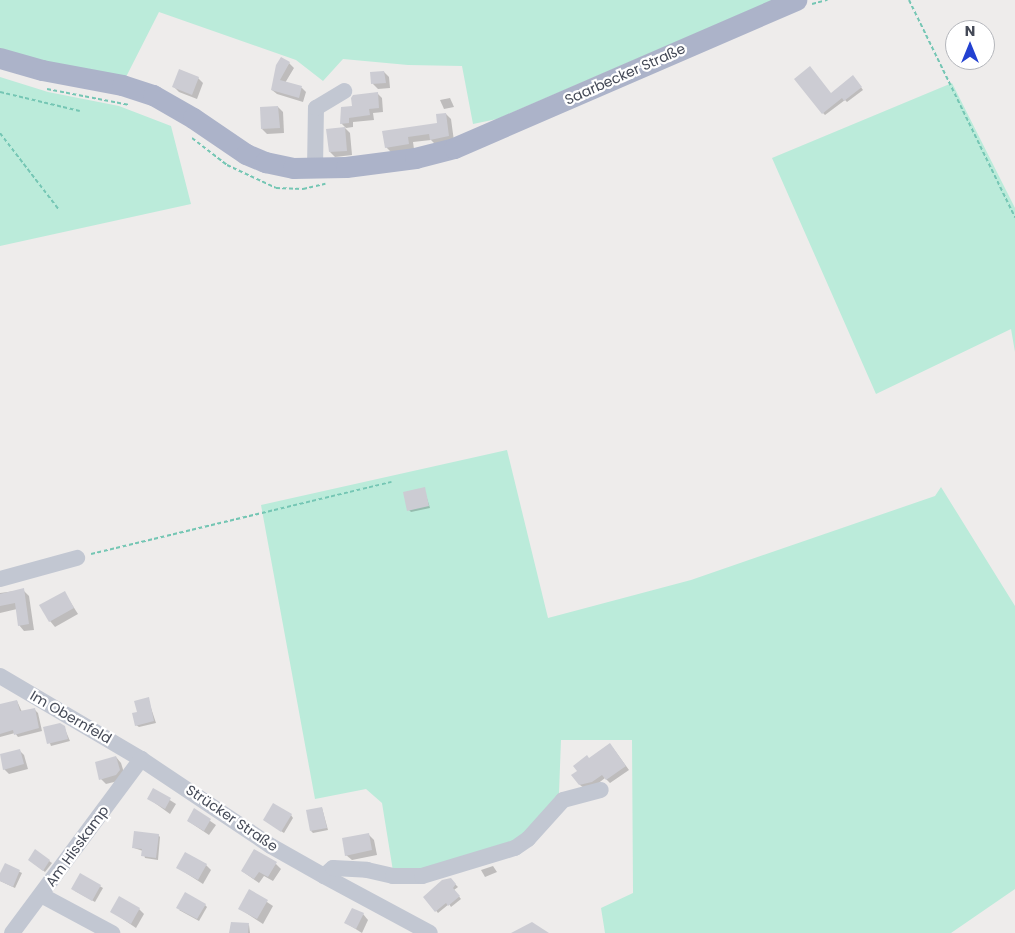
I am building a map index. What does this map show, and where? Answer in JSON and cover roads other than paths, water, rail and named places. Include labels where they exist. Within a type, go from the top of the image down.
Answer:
[{"type":"main road","name":"Saarbecker Straße","points":[[0,58],[42,70],[139,89],[173,105],[246,154],[282,166],[322,176],[405,160],[454,148],[802,2]]},
{"type":"street","points":[[322,176],[316,108],[344,91]]},
{"type":"street","points":[[0,579],[77,558]]},
{"type":"street","name":"Im Obernfeld","points":[[0,676],[141,759]]},
{"type":"street","name":"Strücker Straße","points":[[141,759],[272,846],[430,933]]},
{"type":"street","name":"Am Hisskamp","points":[[12,933],[141,759]]},
{"type":"street","points":[[324,876],[333,868],[367,870],[393,876],[422,876],[515,848],[528,839],[563,800],[600,790]]},
{"type":"street","points":[[41,894],[112,933]]}]
